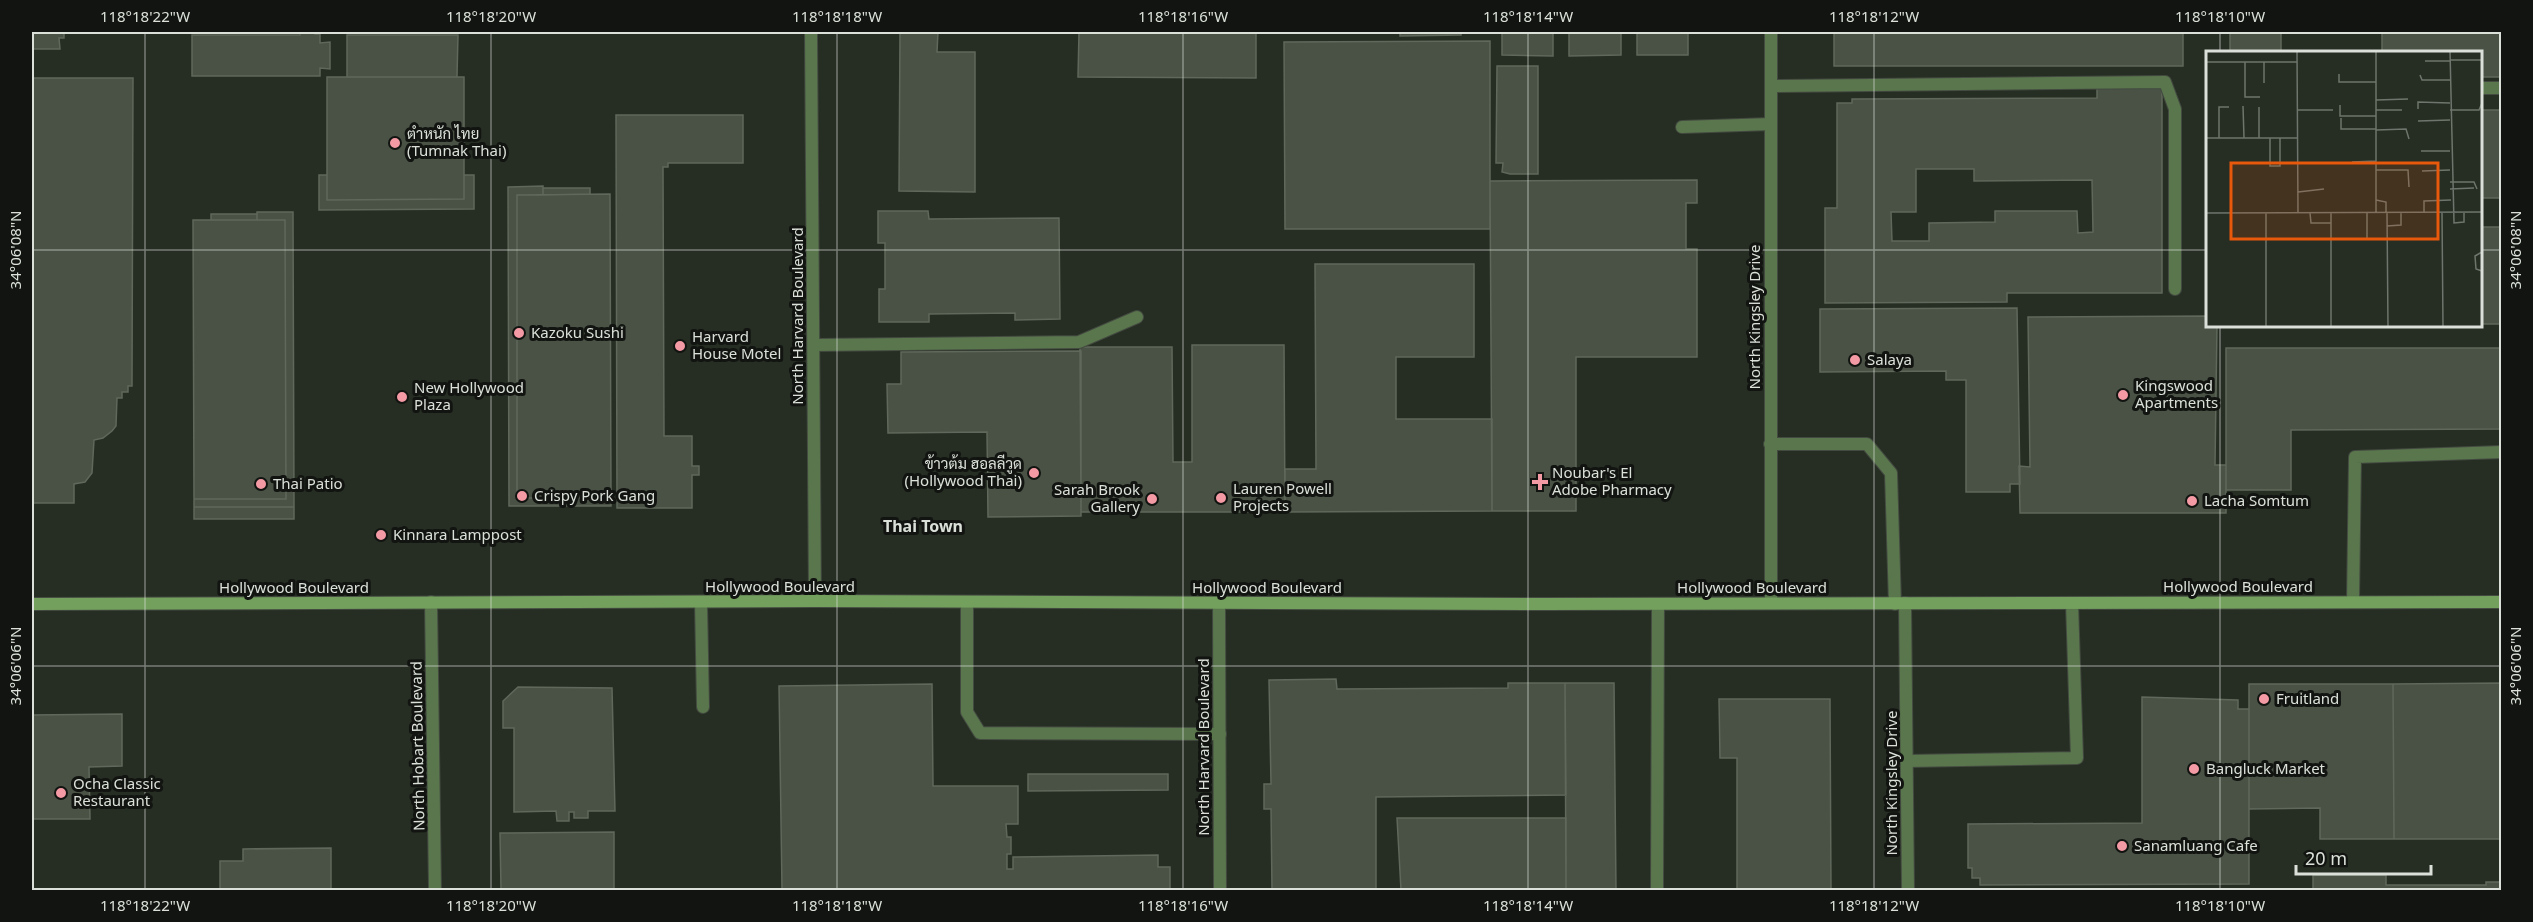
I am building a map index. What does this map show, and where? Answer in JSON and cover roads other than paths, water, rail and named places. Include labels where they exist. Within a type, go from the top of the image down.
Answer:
[{"type":"main road","name":"Hollywood Boulevard","points":[[32,604],[815,601],[967,603],[2502,602]]},
{"type":"street","name":"North Harvard Boulevard","points":[[811,32],[815,601]]},
{"type":"street","name":"North Kingsley Drive","points":[[1771,32],[1771,603]]},
{"type":"street","points":[[1771,86],[2165,82],[2175,109],[2175,289]]},
{"type":"street","points":[[2482,88],[2502,88]]},
{"type":"street","points":[[1682,127],[1771,124]]},
{"type":"street","points":[[814,345],[1079,342],[1137,317]]},
{"type":"street","name":"North Kingsley Drive","points":[[1770,444],[1866,444],[1891,472],[1907,761],[1908,891]]},
{"type":"street","points":[[2354,602],[2355,457],[2502,452]]},
{"type":"street","name":"North Hobart Boulevard","points":[[431,602],[435,891]]},
{"type":"street","points":[[701,602],[703,707]]},
{"type":"street","points":[[967,603],[967,712],[980,733],[1220,734]]},
{"type":"street","name":"North Harvard Boulevard","points":[[1219,603],[1220,891]]},
{"type":"street","points":[[1657,891],[1658,603]]},
{"type":"street","points":[[1907,761],[2077,758],[2072,603]]},
{"type":"place","name":"ตำหนัก ไทย (Tumnak Thai)","points":[[395,143]]},
{"type":"place","name":"Kazoku Sushi","points":[[519,333]]},
{"type":"place","name":"Harvard House Motel","points":[[680,346]]},
{"type":"place","name":"Salaya","points":[[1855,360]]},
{"type":"place","name":"Kingswood Apartments","points":[[2123,395]]},
{"type":"place","name":"New Hollywood Plaza","points":[[402,397]]},
{"type":"place","name":"ข้าวต้ม ฮอลลีวูด (Hollywood Thai)","points":[[1034,473]]},
{"type":"place","name":"Noubar's El Adobe Pharmacy","points":[[1540,482]]},
{"type":"place","name":"Thai Patio","points":[[261,484]]},
{"type":"place","name":"Crispy Pork Gang","points":[[522,496]]},
{"type":"place","name":"Lauren Powell Projects","points":[[1221,498]]},
{"type":"place","name":"Sarah Brook Gallery","points":[[1152,499]]},
{"type":"place","name":"Lacha Somtum","points":[[2192,501]]},
{"type":"place","name":"Kinnara Lamppost","points":[[381,535]]},
{"type":"place","name":"Fruitland","points":[[2264,699]]},
{"type":"place","name":"Bangluck Market","points":[[2194,769]]},
{"type":"place","name":"Ocha Classic Restaurant","points":[[61,793]]},
{"type":"place","name":"Sanamluang Cafe","points":[[2122,846]]},
{"type":"district","name":"Thai Town","points":[[923,526]]}]
